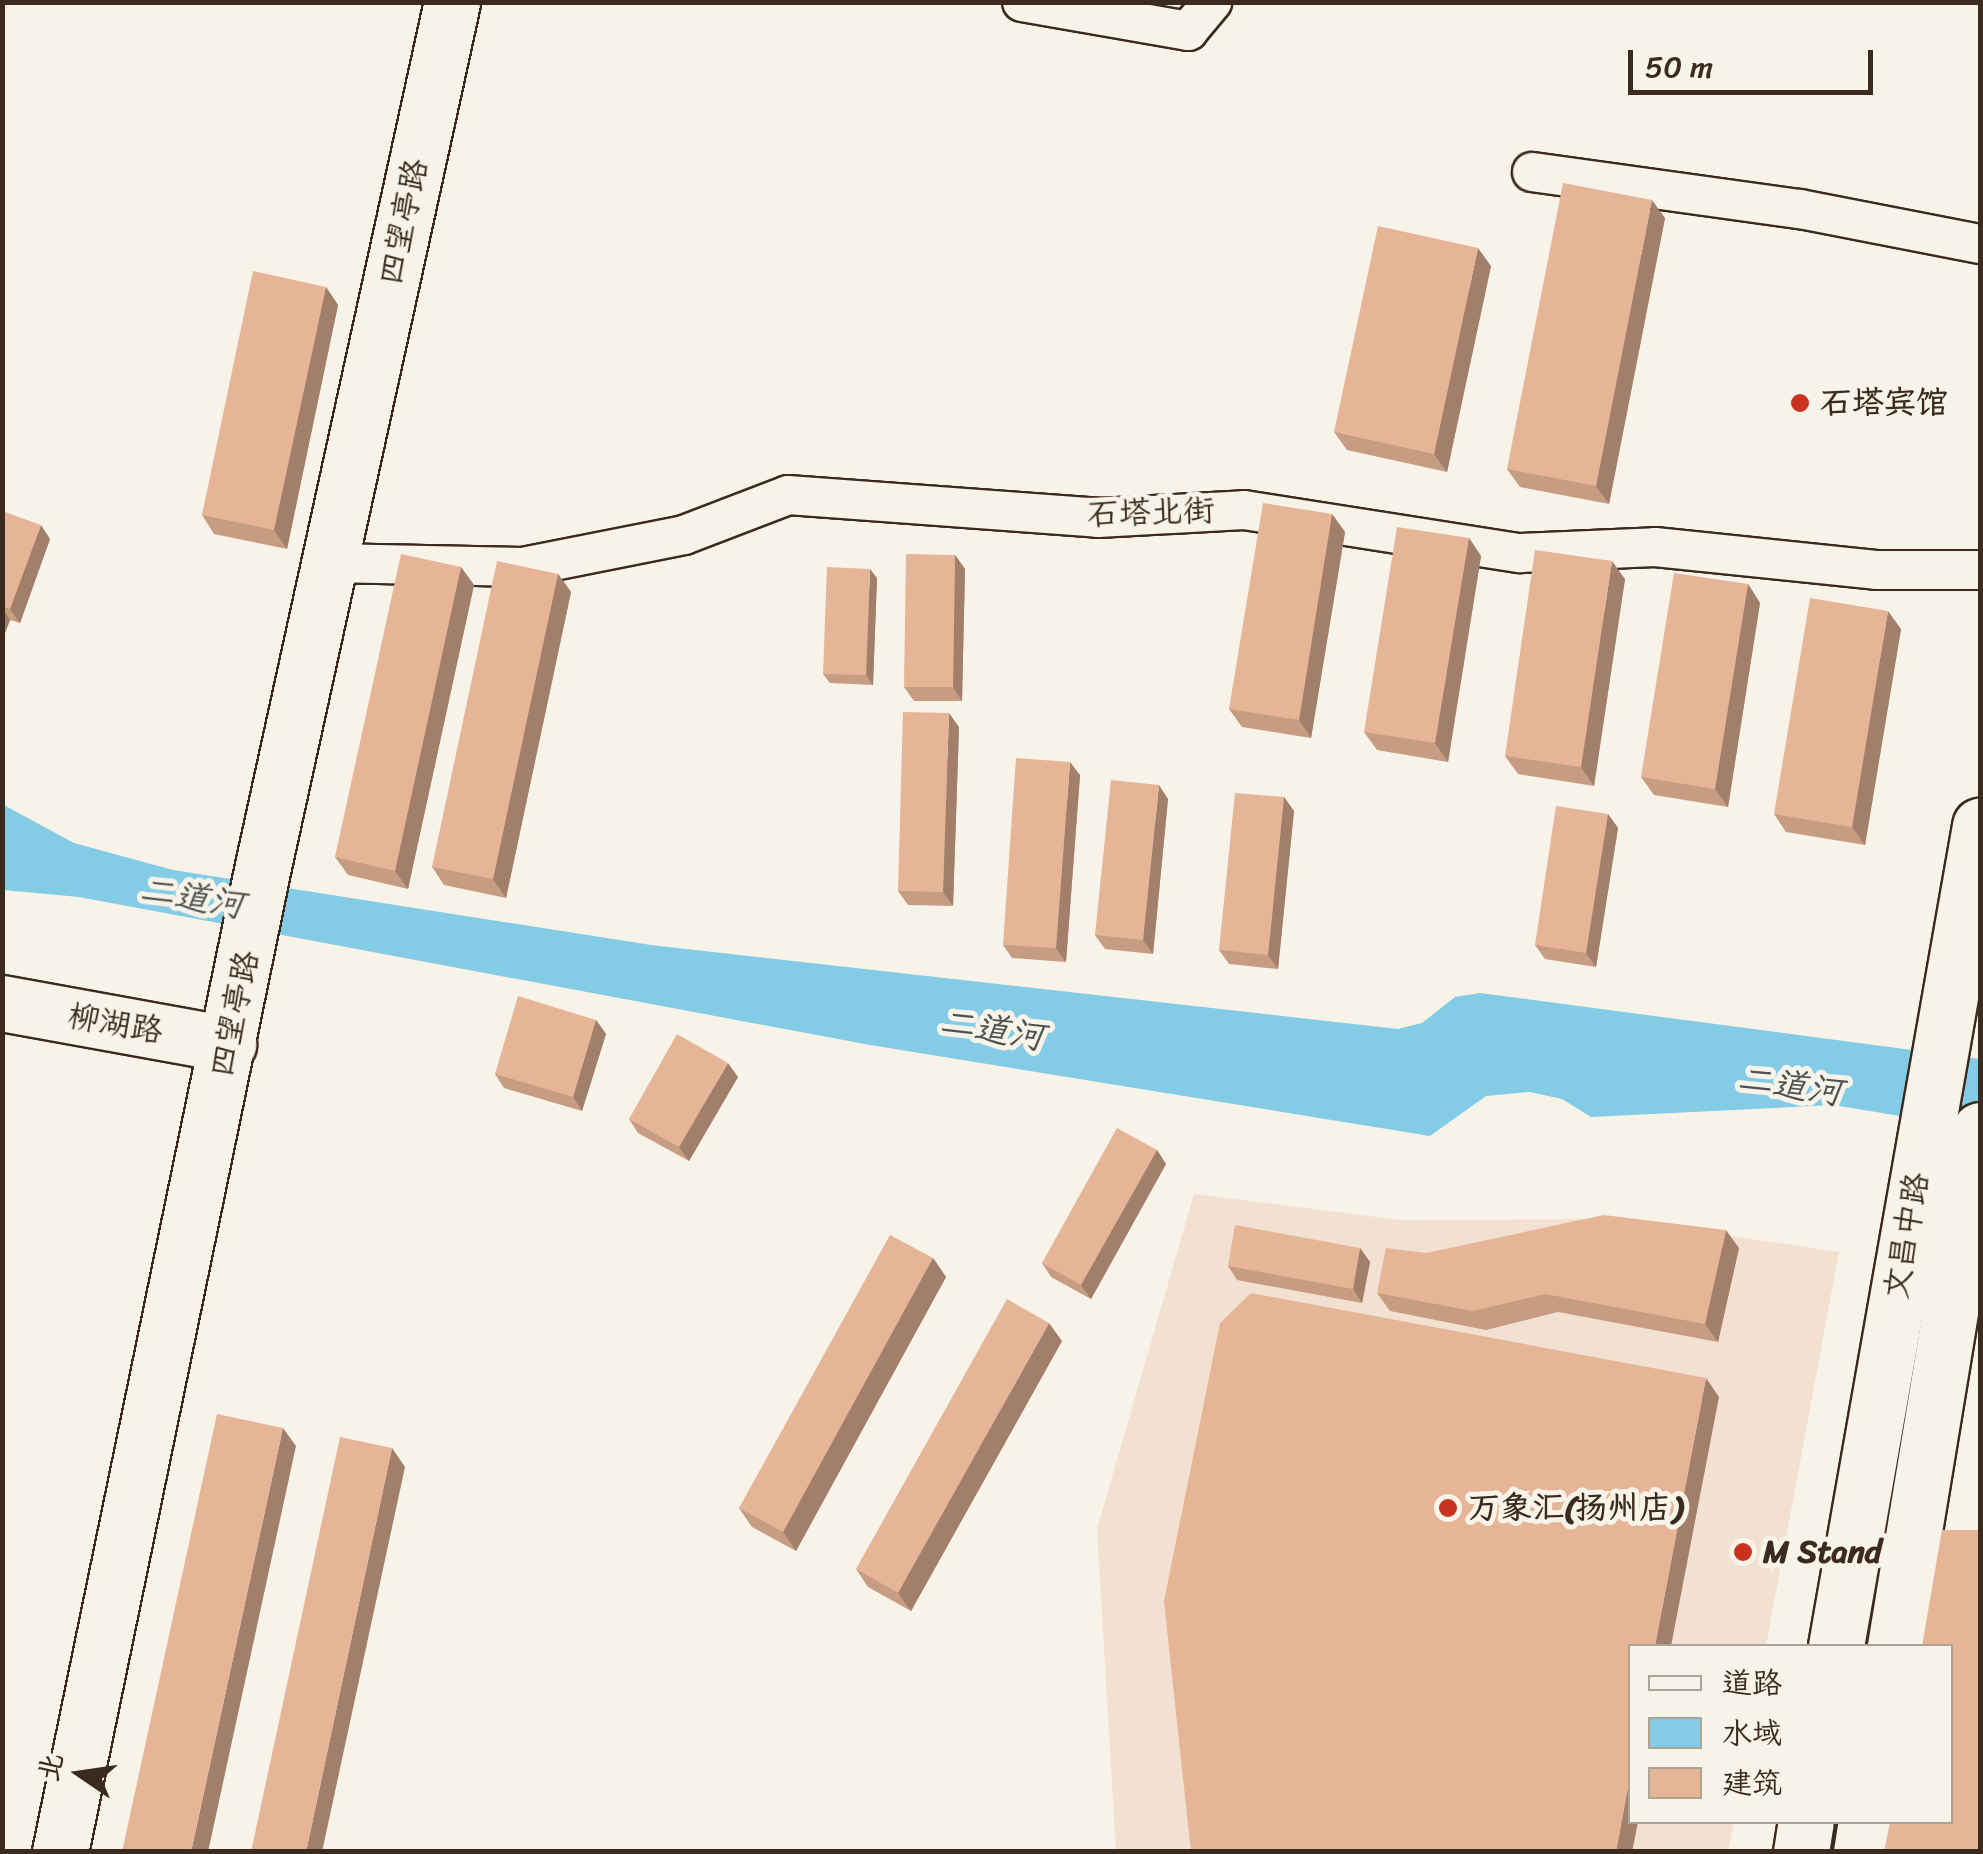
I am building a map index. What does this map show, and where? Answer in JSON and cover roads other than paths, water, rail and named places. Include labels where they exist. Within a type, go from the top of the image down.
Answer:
[{"type":"street","name":"四望亭路","points":[[60,1852],[246,970],[263,866],[452,2]]},
{"type":"street","points":[[1022,2],[1188,31],[1212,2]]},
{"type":"street","points":[[1532,172],[1800,209],[1980,244]]},
{"type":"street","name":"石塔北街","points":[[329,563],[522,568],[684,535],[788,495],[1098,518],[1244,510],[1520,553],[1655,547],[1876,570],[1980,570]]},
{"type":"street","name":"文昌中路","points":[[1836,1644],[1980,826]]},
{"type":"street","name":"柳湖路","points":[[2,1003],[228,1044]]},
{"type":"street","name":"文昌中路","points":[[1895,1644],[1980,1130]]},
{"type":"street","points":[[1800,1852],[1806,1824]]},
{"type":"street","points":[[1860,1852],[1866,1824]]},
{"type":"water","name":"二道河","points":[[2,804],[74,843],[173,870],[651,945],[1398,1029],[1422,1023],[1455,997],[1480,993],[1980,1059],[1980,1129],[1833,1105],[1591,1117],[1562,1099],[1530,1092],[1486,1096],[1430,1136],[870,1045],[79,897],[3,890]]},
{"type":"place","name":"石塔宾馆","points":[[1800,403]]},
{"type":"place","name":"万象汇(扬州店)","points":[[1448,1508]]},
{"type":"place","name":"M Stand","points":[[1743,1552]]}]
